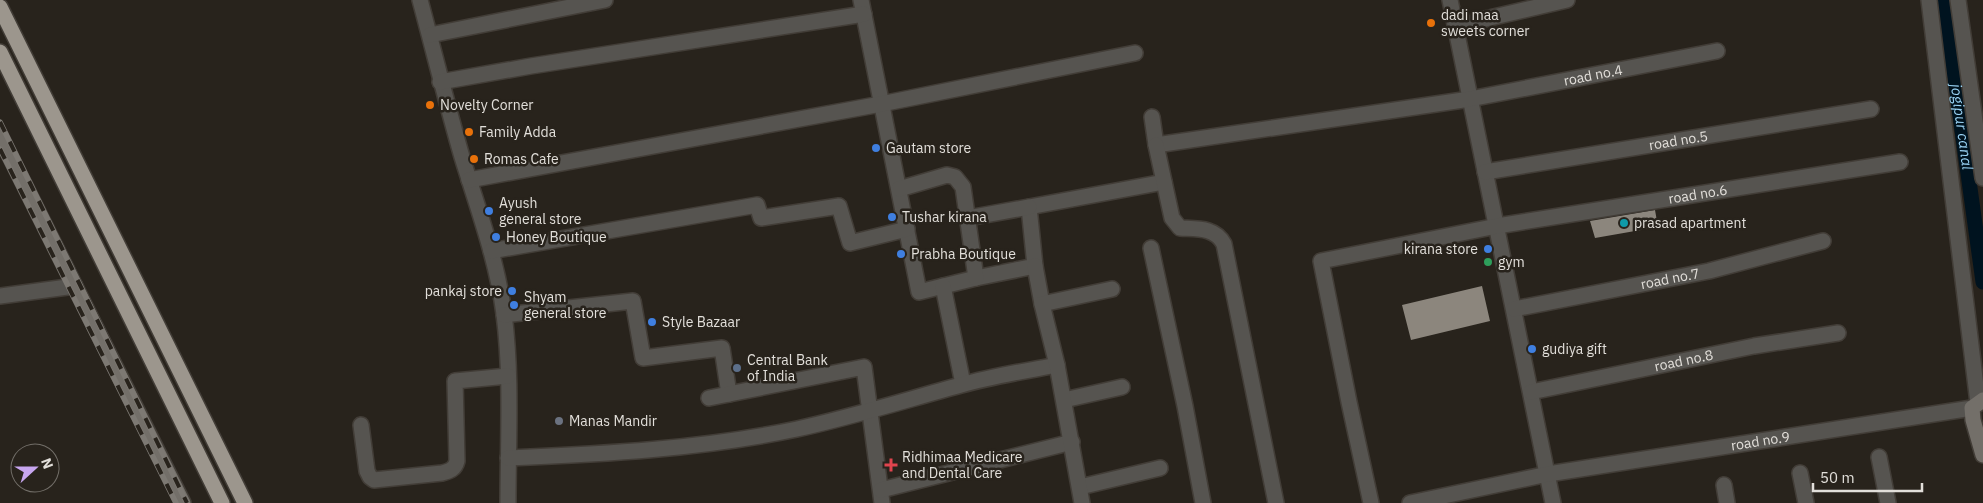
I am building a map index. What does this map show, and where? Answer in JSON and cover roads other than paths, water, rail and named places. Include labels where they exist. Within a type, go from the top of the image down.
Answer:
[{"type":"highway","points":[[0,7],[245,503]]},
{"type":"highway","points":[[0,52],[222,503]]},
{"type":"street","points":[[420,0],[440,82],[491,251],[504,315],[508,376],[508,503]]},
{"type":"street","points":[[430,35],[605,0]]},
{"type":"street","points":[[1450,0],[1553,503]]},
{"type":"street","points":[[1455,26],[1567,0]]},
{"type":"street","points":[[1929,0],[1978,404],[1973,420],[1983,454]]},
{"type":"street","points":[[1958,0],[1980,134],[1983,178]]},
{"type":"street","points":[[440,82],[862,7],[919,292],[1035,266]]},
{"type":"street","name":"road no.4","points":[[1156,145],[1470,98],[1717,51]]},
{"type":"street","points":[[469,180],[881,104],[1135,53]]},
{"type":"street","name":"road no.5","points":[[1485,172],[1871,109]]},
{"type":"street","points":[[1152,117],[1156,145],[1172,218],[1180,228],[1210,230],[1220,235],[1224,244],[1276,503]]},
{"type":"street","points":[[0,136],[183,503]]},
{"type":"street","name":"road no.6","points":[[1371,503],[1321,261],[1497,226],[1900,162]]},
{"type":"street","points":[[899,189],[947,175],[955,177],[963,187],[976,278]]},
{"type":"street","points":[[968,218],[1164,182]]},
{"type":"street","points":[[491,251],[757,204],[761,218],[839,206],[850,243],[907,229]]},
{"type":"street","points":[[1029,207],[1035,266],[1064,400],[1082,503]]},
{"type":"street","name":"road no.7","points":[[1514,309],[1709,270],[1823,241]]},
{"type":"street","points":[[1151,248],[1204,503]]},
{"type":"street","points":[[0,296],[74,286]]},
{"type":"street","points":[[944,286],[963,384]]},
{"type":"street","points":[[1042,304],[1112,289]]},
{"type":"street","points":[[504,315],[633,301],[643,358],[722,348],[729,394]]},
{"type":"street","name":"road no.8","points":[[1531,392],[1754,346],[1838,333]]},
{"type":"street","points":[[508,458],[604,454],[714,443],[796,429],[870,411],[963,384],[1057,365]]},
{"type":"street","points":[[709,398],[864,367],[881,497],[1072,442]]},
{"type":"street","points":[[361,425],[370,478],[374,480],[450,471],[455,467],[457,461],[455,381],[508,376]]},
{"type":"street","points":[[1064,400],[1122,387]]},
{"type":"street","name":"road no.9","points":[[1410,503],[1548,474],[1978,404]]},
{"type":"street","points":[[1879,457],[1888,503]]},
{"type":"street","points":[[1080,487],[1160,468]]},
{"type":"street","points":[[1800,473],[1806,503]]},
{"type":"street","points":[[1724,485],[1727,503]]},
{"type":"waterway","name":"jogipur canal","points":[[1944,0],[1983,282]]},
{"type":"railway","points":[[0,122],[187,503]]},
{"type":"railway","points":[[0,149],[176,503]]},
{"type":"place","name":"dadi maa sweets corner","points":[[1431,23]]},
{"type":"place","name":"Novelty Corner","points":[[430,105]]},
{"type":"place","name":"Family Adda","points":[[469,132]]},
{"type":"place","name":"Gautam store","points":[[876,148]]},
{"type":"place","name":"Romas Cafe","points":[[474,159]]},
{"type":"place","name":"Ayush general store","points":[[489,211]]},
{"type":"place","name":"Tushar kirana","points":[[892,217]]},
{"type":"place","name":"prasad apartment","points":[[1624,223]]},
{"type":"place","name":"Honey Boutique","points":[[496,237]]},
{"type":"place","name":"kirana store","points":[[1488,249]]},
{"type":"place","name":"Prabha Boutique","points":[[901,254]]},
{"type":"place","name":"gym","points":[[1488,262]]},
{"type":"place","name":"pankaj store","points":[[512,291]]},
{"type":"place","name":"Shyam general store","points":[[514,305]]},
{"type":"place","name":"Style Bazaar","points":[[652,322]]},
{"type":"place","name":"gudiya gift","points":[[1532,349]]},
{"type":"place","name":"Central Bank of India","points":[[737,368]]},
{"type":"place","name":"Manas Mandir","points":[[559,421]]},
{"type":"place","name":"Ridhimaa Medicare and Dental Care","points":[[891,465]]}]
